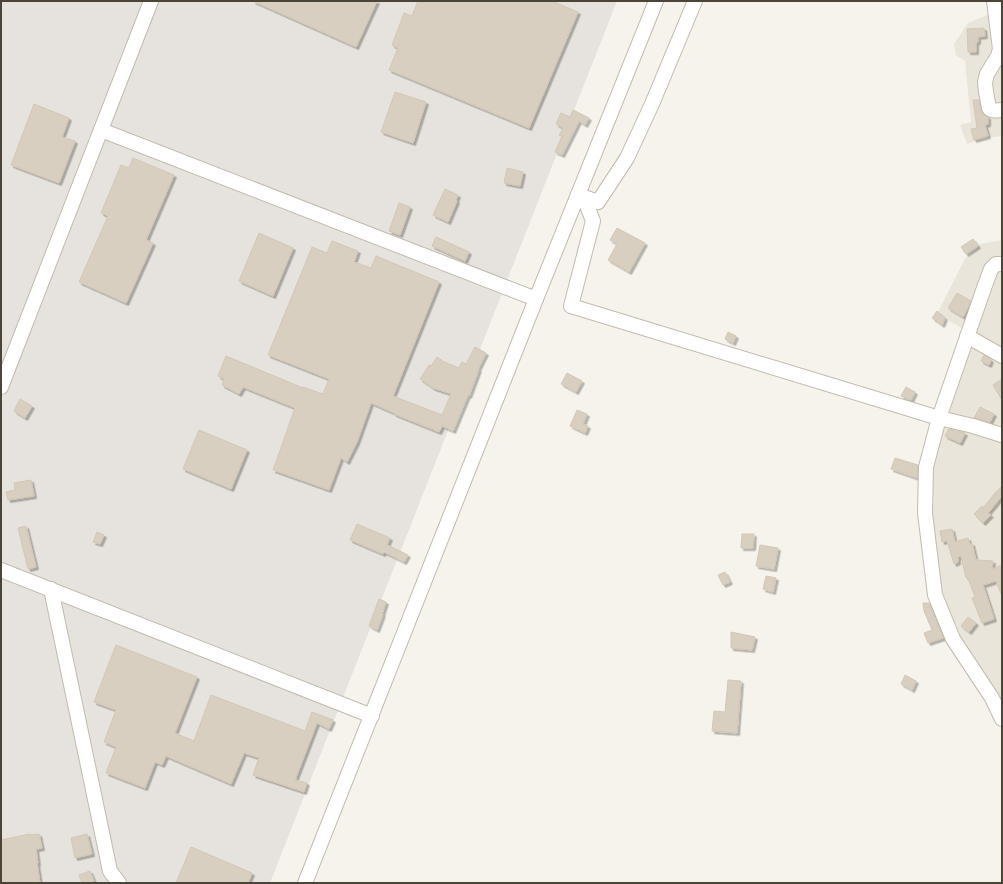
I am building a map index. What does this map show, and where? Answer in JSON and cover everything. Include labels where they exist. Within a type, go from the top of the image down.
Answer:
[{"type":"street","points":[[1,387],[151,1]]},
{"type":"street","points":[[305,883],[656,1]]},
{"type":"street","points":[[578,194],[598,202],[627,158],[652,104],[695,1]]},
{"type":"street","points":[[994,1],[1000,49],[998,56],[987,74],[985,82],[990,110],[1002,110]]},
{"type":"street","points":[[101,130],[536,300]]},
{"type":"street","points":[[578,194],[586,203],[593,221],[571,306],[939,418],[1002,435]]},
{"type":"street","points":[[1002,264],[996,264],[991,269],[939,418],[926,467],[925,513],[935,595],[953,639],[992,698],[1002,719]]},
{"type":"street","points":[[967,336],[1002,356]]},
{"type":"street","points":[[1,570],[372,716]]},
{"type":"street","points":[[50,589],[110,871],[119,883]]},
{"type":"shaded area","points":[[1,1],[617,1],[270,883],[1,883]]},
{"type":"shaded area","points":[[992,13],[1002,50],[1002,136],[986,138],[967,144],[960,125],[971,122],[965,61],[956,55],[954,44],[968,23]]},
{"type":"shaded area","points":[[1002,240],[1002,720],[946,614],[932,543],[925,465],[964,329],[937,314],[965,259],[980,244]]},
{"type":"building","points":[[253,1],[377,1],[356,47]]},
{"type":"building","points":[[418,1],[552,1],[578,12],[529,128],[389,70],[398,48],[392,45],[404,13],[412,16]]},
{"type":"building","points":[[984,28],[985,36],[978,37],[978,42],[976,42],[976,52],[968,52],[967,29]]},
{"type":"building","points":[[395,92],[426,102],[413,143],[381,132]]},
{"type":"building","points":[[973,100],[979,100],[983,114],[988,117],[988,124],[985,125],[988,136],[974,140],[971,129],[977,128]]},
{"type":"building","points":[[34,104],[69,118],[62,137],[75,141],[59,183],[11,165]]},
{"type":"building","points":[[573,110],[589,118],[585,125],[579,121],[562,155],[555,152],[562,136],[559,135],[563,128],[556,124],[561,113],[570,117]]},
{"type":"building","points":[[133,158],[174,175],[146,240],[153,243],[126,303],[79,282],[108,216],[101,213],[121,165],[129,168]]},
{"type":"building","points":[[507,168],[523,172],[520,186],[504,183]]},
{"type":"building","points":[[445,189],[458,195],[448,222],[433,215]]},
{"type":"building","points":[[399,203],[410,207],[400,235],[389,231]]},
{"type":"building","points":[[617,228],[645,243],[629,272],[608,260],[617,244],[610,240]]},
{"type":"building","points":[[259,233],[293,248],[273,296],[239,281]]},
{"type":"building","points":[[436,237],[469,252],[465,261],[432,246]]},
{"type":"building","points":[[973,239],[978,246],[966,254],[961,247]]},
{"type":"building","points":[[332,241],[358,251],[354,262],[371,268],[376,256],[439,282],[393,396],[442,415],[451,394],[433,388],[420,379],[429,365],[431,366],[437,357],[444,362],[459,368],[462,362],[466,364],[475,347],[486,353],[453,431],[442,426],[439,432],[371,403],[357,442],[347,462],[341,458],[329,490],[273,470],[295,408],[243,387],[239,394],[222,385],[224,379],[218,376],[226,356],[303,388],[323,394],[329,379],[268,355],[312,247],[327,253]]},
{"type":"building","points":[[957,293],[971,301],[963,317],[948,308]]},
{"type":"building","points":[[937,311],[945,318],[942,325],[932,318]]},
{"type":"building","points":[[728,332],[736,336],[733,343],[725,339]]},
{"type":"building","points":[[984,355],[991,360],[989,365],[981,361]]},
{"type":"building","points":[[567,373],[582,381],[576,392],[561,384]]},
{"type":"building","points":[[1002,379],[1002,400],[993,385]]},
{"type":"building","points":[[906,387],[915,392],[911,400],[901,396]]},
{"type":"building","points":[[20,399],[32,406],[25,418],[14,411]]},
{"type":"building","points":[[980,407],[994,414],[990,422],[974,418]]},
{"type":"building","points":[[577,410],[587,414],[583,424],[588,426],[585,433],[570,426]]},
{"type":"building","points":[[949,429],[965,433],[960,443],[945,436]]},
{"type":"building","points":[[199,430],[247,450],[231,489],[183,469]]},
{"type":"building","points":[[895,458],[918,465],[917,478],[891,469]]},
{"type":"building","points":[[31,480],[34,496],[8,500],[6,492],[15,490],[14,483]]},
{"type":"building","points":[[1002,486],[1002,496],[988,513],[991,515],[983,523],[974,514],[982,506],[983,508]]},
{"type":"building","points":[[357,524],[390,538],[387,545],[408,555],[404,562],[384,552],[383,554],[350,540]]},
{"type":"building","points":[[26,526],[36,567],[28,569],[18,528]]},
{"type":"building","points":[[952,529],[955,542],[968,538],[970,544],[972,543],[976,560],[993,561],[992,569],[1002,565],[1002,594],[996,581],[983,585],[994,619],[982,623],[972,598],[975,597],[968,578],[966,578],[961,556],[958,557],[958,562],[954,564],[947,541],[942,542],[940,531]]},
{"type":"building","points":[[97,532],[104,535],[100,544],[93,542]]},
{"type":"building","points":[[742,534],[754,534],[753,548],[741,548]]},
{"type":"building","points":[[760,545],[778,548],[774,569],[756,566]]},
{"type":"building","points":[[725,572],[730,582],[723,585],[718,575]]},
{"type":"building","points":[[766,576],[776,578],[773,592],[763,589]]},
{"type":"building","points":[[379,599],[386,602],[377,630],[369,626]]},
{"type":"building","points":[[923,603],[929,603],[943,638],[928,643],[924,633],[932,630],[924,611]]},
{"type":"building","points":[[968,617],[976,623],[969,632],[961,626]]},
{"type":"building","points":[[731,632],[755,637],[752,650],[731,648]]},
{"type":"building","points":[[116,645],[197,677],[175,733],[194,741],[211,695],[305,731],[312,712],[333,720],[329,729],[317,723],[295,780],[307,783],[304,792],[253,775],[259,758],[244,753],[231,784],[166,756],[162,765],[155,762],[145,788],[106,773],[116,747],[104,742],[116,710],[94,702]]},
{"type":"building","points":[[905,675],[916,681],[912,690],[901,684]]},
{"type":"building","points":[[728,680],[741,681],[737,733],[712,731],[714,711],[725,712]]},
{"type":"building","points":[[30,834],[39,834],[42,848],[36,849],[40,883],[1,883],[1,840]]},
{"type":"building","points":[[87,834],[92,854],[75,858],[71,838]]},
{"type":"building","points":[[191,847],[252,873],[248,883],[176,883]]},
{"type":"building","points":[[90,871],[94,881],[82,883],[79,875]]}]
